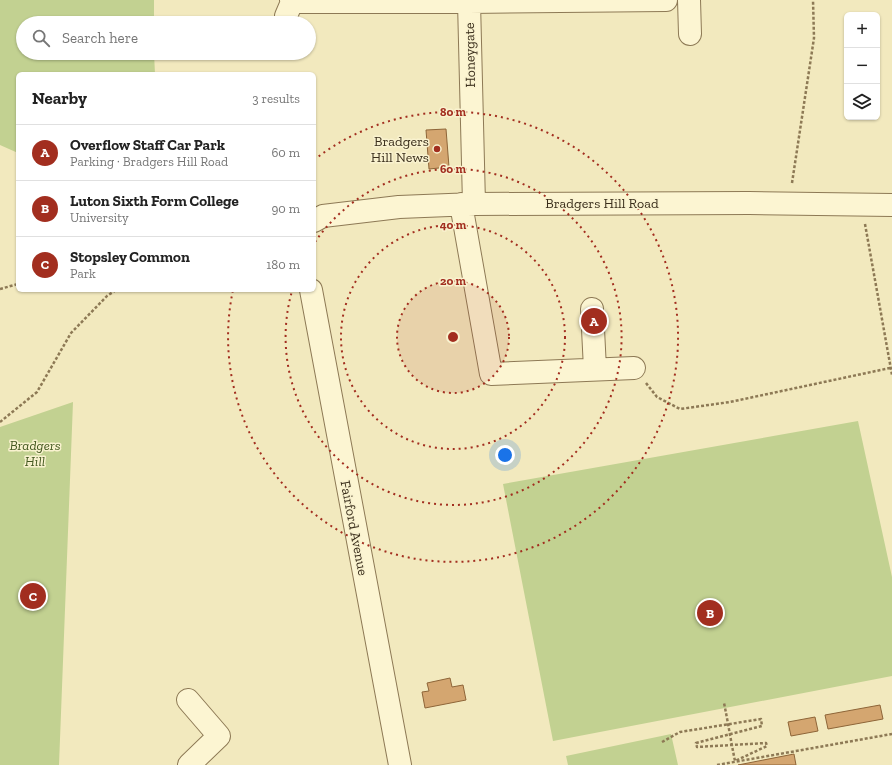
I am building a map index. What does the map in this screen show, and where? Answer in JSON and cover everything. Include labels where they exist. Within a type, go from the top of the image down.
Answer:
[{"type":"street","name":"Honeygate","points":[[291,1],[469,2],[666,0]]},
{"type":"street","points":[[689,0],[690,34]]},
{"type":"street","points":[[286,16],[291,1]]},
{"type":"street","name":"Honeygate","points":[[469,2],[468,204],[491,374],[595,369]]},
{"type":"street","name":"Bradgers Hill Road","points":[[316,220],[323,216],[399,207],[468,204],[789,203],[892,205]]},
{"type":"street","name":"Fairford Avenue","points":[[311,292],[400,765]]},
{"type":"street","points":[[592,309],[595,369],[634,368]]},
{"type":"street","points":[[188,700],[219,736],[189,765]]},
{"type":"path","points":[[789,203],[814,38],[813,0]]},
{"type":"path","points":[[862,204],[892,375]]},
{"type":"path","points":[[0,289],[16,285]]},
{"type":"path","points":[[0,422],[37,392],[72,334],[107,296],[113,292]]},
{"type":"path","points":[[634,368],[657,397],[680,409],[730,402],[890,368]]},
{"type":"path","points":[[724,703],[735,761]]},
{"type":"path","points":[[662,742],[680,732],[761,719],[762,726],[696,743],[697,747],[766,743],[767,746],[735,761]]},
{"type":"path","points":[[717,765],[892,734]]},
{"type":"green space","points":[[0,0],[154,0],[154,16],[16,16],[16,60],[154,60],[155,72],[16,72],[16,152],[0,145]]},
{"type":"green space","name":"Bradgers Hill","points":[[73,402],[59,765],[0,765],[0,427]]},
{"type":"green space","points":[[858,421],[892,577],[892,676],[553,741],[503,484]]},
{"type":"green space","points":[[671,734],[678,765],[568,765],[566,756]]},
{"type":"building","name":"Bradgers Hill News","points":[[446,129],[449,167],[429,169],[426,130]]},
{"type":"building","points":[[450,678],[452,687],[463,685],[466,700],[425,708],[422,692],[429,691],[427,683]]},
{"type":"building","points":[[880,705],[883,719],[828,729],[825,715]]},
{"type":"building","points":[[815,717],[818,731],[791,736],[788,722]]},
{"type":"building","points":[[794,754],[796,765],[738,765]]},
{"type":"place","name":"Bradgers Hill News","points":[[437,149]]},
{"type":"place","name":"Overflow Staff Car Park","points":[[594,321]]},
{"type":"place","name":"Stopsley Common","points":[[33,596]]},
{"type":"place","name":"Luton Sixth Form College","points":[[710,613]]}]
